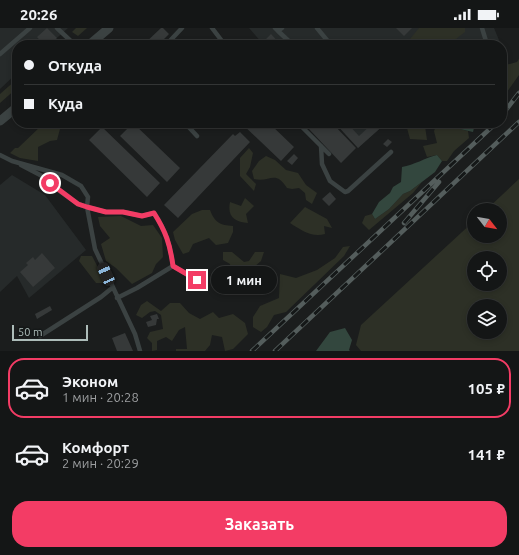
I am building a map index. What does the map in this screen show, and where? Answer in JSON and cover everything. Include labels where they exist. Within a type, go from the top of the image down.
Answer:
[{"type":"street","points":[[95,40],[109,28]]},
{"type":"street","points":[[0,121],[12,111]]},
{"type":"lane","points":[[16,40],[30,28]]},
{"type":"lane","points":[[57,28],[70,40]]},
{"type":"lane","points":[[171,40],[182,28]]},
{"type":"lane","points":[[212,28],[222,40]]},
{"type":"lane","points":[[316,28],[327,40]]},
{"type":"lane","points":[[482,28],[486,40]]},
{"type":"lane","points":[[278,29],[288,40]]},
{"type":"lane","points":[[0,54],[12,44]]},
{"type":"lane","points":[[190,128],[197,136]]},
{"type":"lane","points":[[303,128],[329,154]]},
{"type":"lane","points":[[321,146],[322,164],[330,181],[345,192],[348,192],[391,152]]},
{"type":"lane","points":[[0,155],[42,176],[58,190],[78,204],[106,212],[123,212],[142,216],[154,213],[163,227],[170,245],[173,266]]},
{"type":"lane","points":[[12,161],[62,175],[82,186],[88,197],[87,207],[95,248],[112,288],[135,334],[140,351]]},
{"type":"lane","points":[[173,266],[197,280]]},
{"type":"lane","points":[[117,298],[137,288],[173,266]]},
{"type":"lane","points":[[40,336],[101,297],[112,288]]},
{"type":"shaded area","points":[[0,28],[68,28],[55,40],[12,40],[12,78],[0,89]]},
{"type":"shaded area","points":[[76,28],[87,28],[78,36],[72,32]]},
{"type":"shaded area","points":[[249,28],[494,28],[499,40],[260,40]]},
{"type":"shaded area","points":[[419,28],[465,28],[465,32],[455,40],[409,40]]},
{"type":"shaded area","points":[[519,59],[519,75],[507,92],[507,65],[517,62]]},
{"type":"shaded area","points":[[12,83],[12,92],[0,103],[0,94]]},
{"type":"shaded area","points":[[39,128],[60,129],[57,140],[50,141],[38,147],[38,161],[20,158],[10,153],[15,148],[18,148]]},
{"type":"shaded area","points":[[340,128],[380,128],[358,148]]},
{"type":"shaded area","points":[[407,128],[425,128],[427,140],[410,139]]},
{"type":"shaded area","points":[[435,128],[459,128],[468,131],[469,138],[454,151],[447,161],[442,161],[437,155],[427,157],[423,146],[437,143],[434,131]]},
{"type":"shaded area","points":[[459,128],[474,128],[473,132]]},
{"type":"shaded area","points":[[249,148],[253,153],[250,167],[246,174],[256,184],[254,191],[240,176],[240,158]]},
{"type":"shaded area","points":[[437,155],[442,161],[435,172],[410,191],[403,194],[389,209],[375,219],[372,214],[379,202],[390,193],[393,187],[401,182],[402,167]]},
{"type":"shaded area","points":[[266,156],[275,160],[286,170],[298,173],[306,185],[317,193],[312,204],[306,200],[305,193],[299,188],[287,188],[279,179],[254,179],[252,171],[259,161]]},
{"type":"shaded area","points":[[12,175],[45,195],[86,250],[29,298],[17,276],[0,292],[0,185]]},
{"type":"shaded area","points":[[519,179],[519,351],[361,351],[356,345],[361,325],[467,227],[467,243],[507,243],[507,203],[493,203]]},
{"type":"shaded area","points":[[422,182],[413,193],[369,230],[362,223],[365,216],[372,214],[375,219],[389,209],[403,194],[410,191]]},
{"type":"shaded area","points":[[245,198],[254,206],[246,214],[248,223],[233,218],[229,207],[230,202],[241,206]]},
{"type":"shaded area","points":[[305,207],[327,219],[332,228],[324,226],[325,234],[316,235],[307,233],[290,223]]},
{"type":"shaded area","points":[[202,210],[210,210],[216,221],[225,225],[233,226],[233,232],[228,243],[216,245],[209,238],[193,244],[189,252],[183,254],[175,240],[173,232],[192,214]]},
{"type":"shaded area","points":[[121,216],[141,226],[153,225],[162,238],[163,257],[156,264],[152,273],[132,284],[116,268],[106,261],[101,244],[110,238],[100,226],[98,217]]},
{"type":"shaded area","points":[[350,246],[344,256],[286,312],[274,315],[267,327],[261,332],[253,327],[253,317],[260,306],[279,298],[280,274],[296,278],[317,270],[335,258],[343,247]]},
{"type":"shaded area","points":[[223,252],[232,252],[244,262],[249,261],[255,252],[264,252],[261,261],[254,267],[255,275],[232,281],[230,264],[223,260]]},
{"type":"shaded area","points":[[81,256],[92,256],[103,277],[103,283],[96,283],[79,261]]},
{"type":"shaded area","points":[[147,301],[161,311],[170,303],[180,303],[189,313],[200,319],[213,312],[219,318],[233,314],[245,323],[248,334],[233,349],[225,351],[222,337],[212,335],[210,345],[205,351],[176,351],[176,349],[187,349],[185,327],[179,330],[172,341],[166,337],[157,341],[157,350],[152,351],[152,343],[147,338],[150,332],[163,329],[161,315],[155,311],[150,312],[142,318],[136,315],[141,305]]},
{"type":"shaded area","points":[[345,328],[352,340],[350,351],[316,351],[330,332]]},
{"type":"building","points":[[47,28],[57,38],[55,40],[40,40],[37,37]]},
{"type":"building","points":[[161,28],[169,34],[163,40],[148,40]]},
{"type":"building","points":[[396,28],[412,28],[404,36]]},
{"type":"building","points":[[271,34],[276,40],[265,40]]},
{"type":"building","points":[[101,128],[103,128],[160,183],[147,197],[89,140]]},
{"type":"building","points":[[128,128],[138,128],[180,168],[167,182],[120,136]]},
{"type":"building","points":[[246,128],[274,128],[294,147],[281,161]]},
{"type":"building","points":[[337,128],[356,148],[341,163],[309,129]]},
{"type":"building","points":[[340,128],[352,128],[359,136],[368,128],[380,128],[358,148]]},
{"type":"building","points":[[240,132],[250,142],[178,218],[164,205],[233,134],[235,136]]},
{"type":"building","points":[[388,139],[392,142],[387,147],[383,144]]},
{"type":"building","points":[[294,154],[298,158],[292,165],[287,161]]},
{"type":"building","points":[[330,192],[336,199],[329,206],[322,199]]},
{"type":"building","points":[[42,253],[55,268],[33,287],[20,272],[28,265],[26,263],[33,257],[35,260]]},
{"type":"building","points":[[50,306],[52,310],[37,319],[35,314]]},
{"type":"building","points":[[157,314],[159,319],[157,319],[156,325],[148,327],[146,322],[152,320],[150,316]]},
{"type":"building","points":[[125,333],[133,351],[117,351],[112,338]]},
{"type":"railway","points":[[507,109],[519,93]]},
{"type":"railway","points":[[275,351],[519,122]]},
{"type":"railway","points":[[252,351],[491,128]]},
{"type":"railway","points":[[404,223],[439,182]]},
{"type":"route","points":[[50,183],[78,204],[87,207],[106,212],[123,212],[142,216],[154,213],[163,227],[170,245],[173,266],[197,280]]}]
